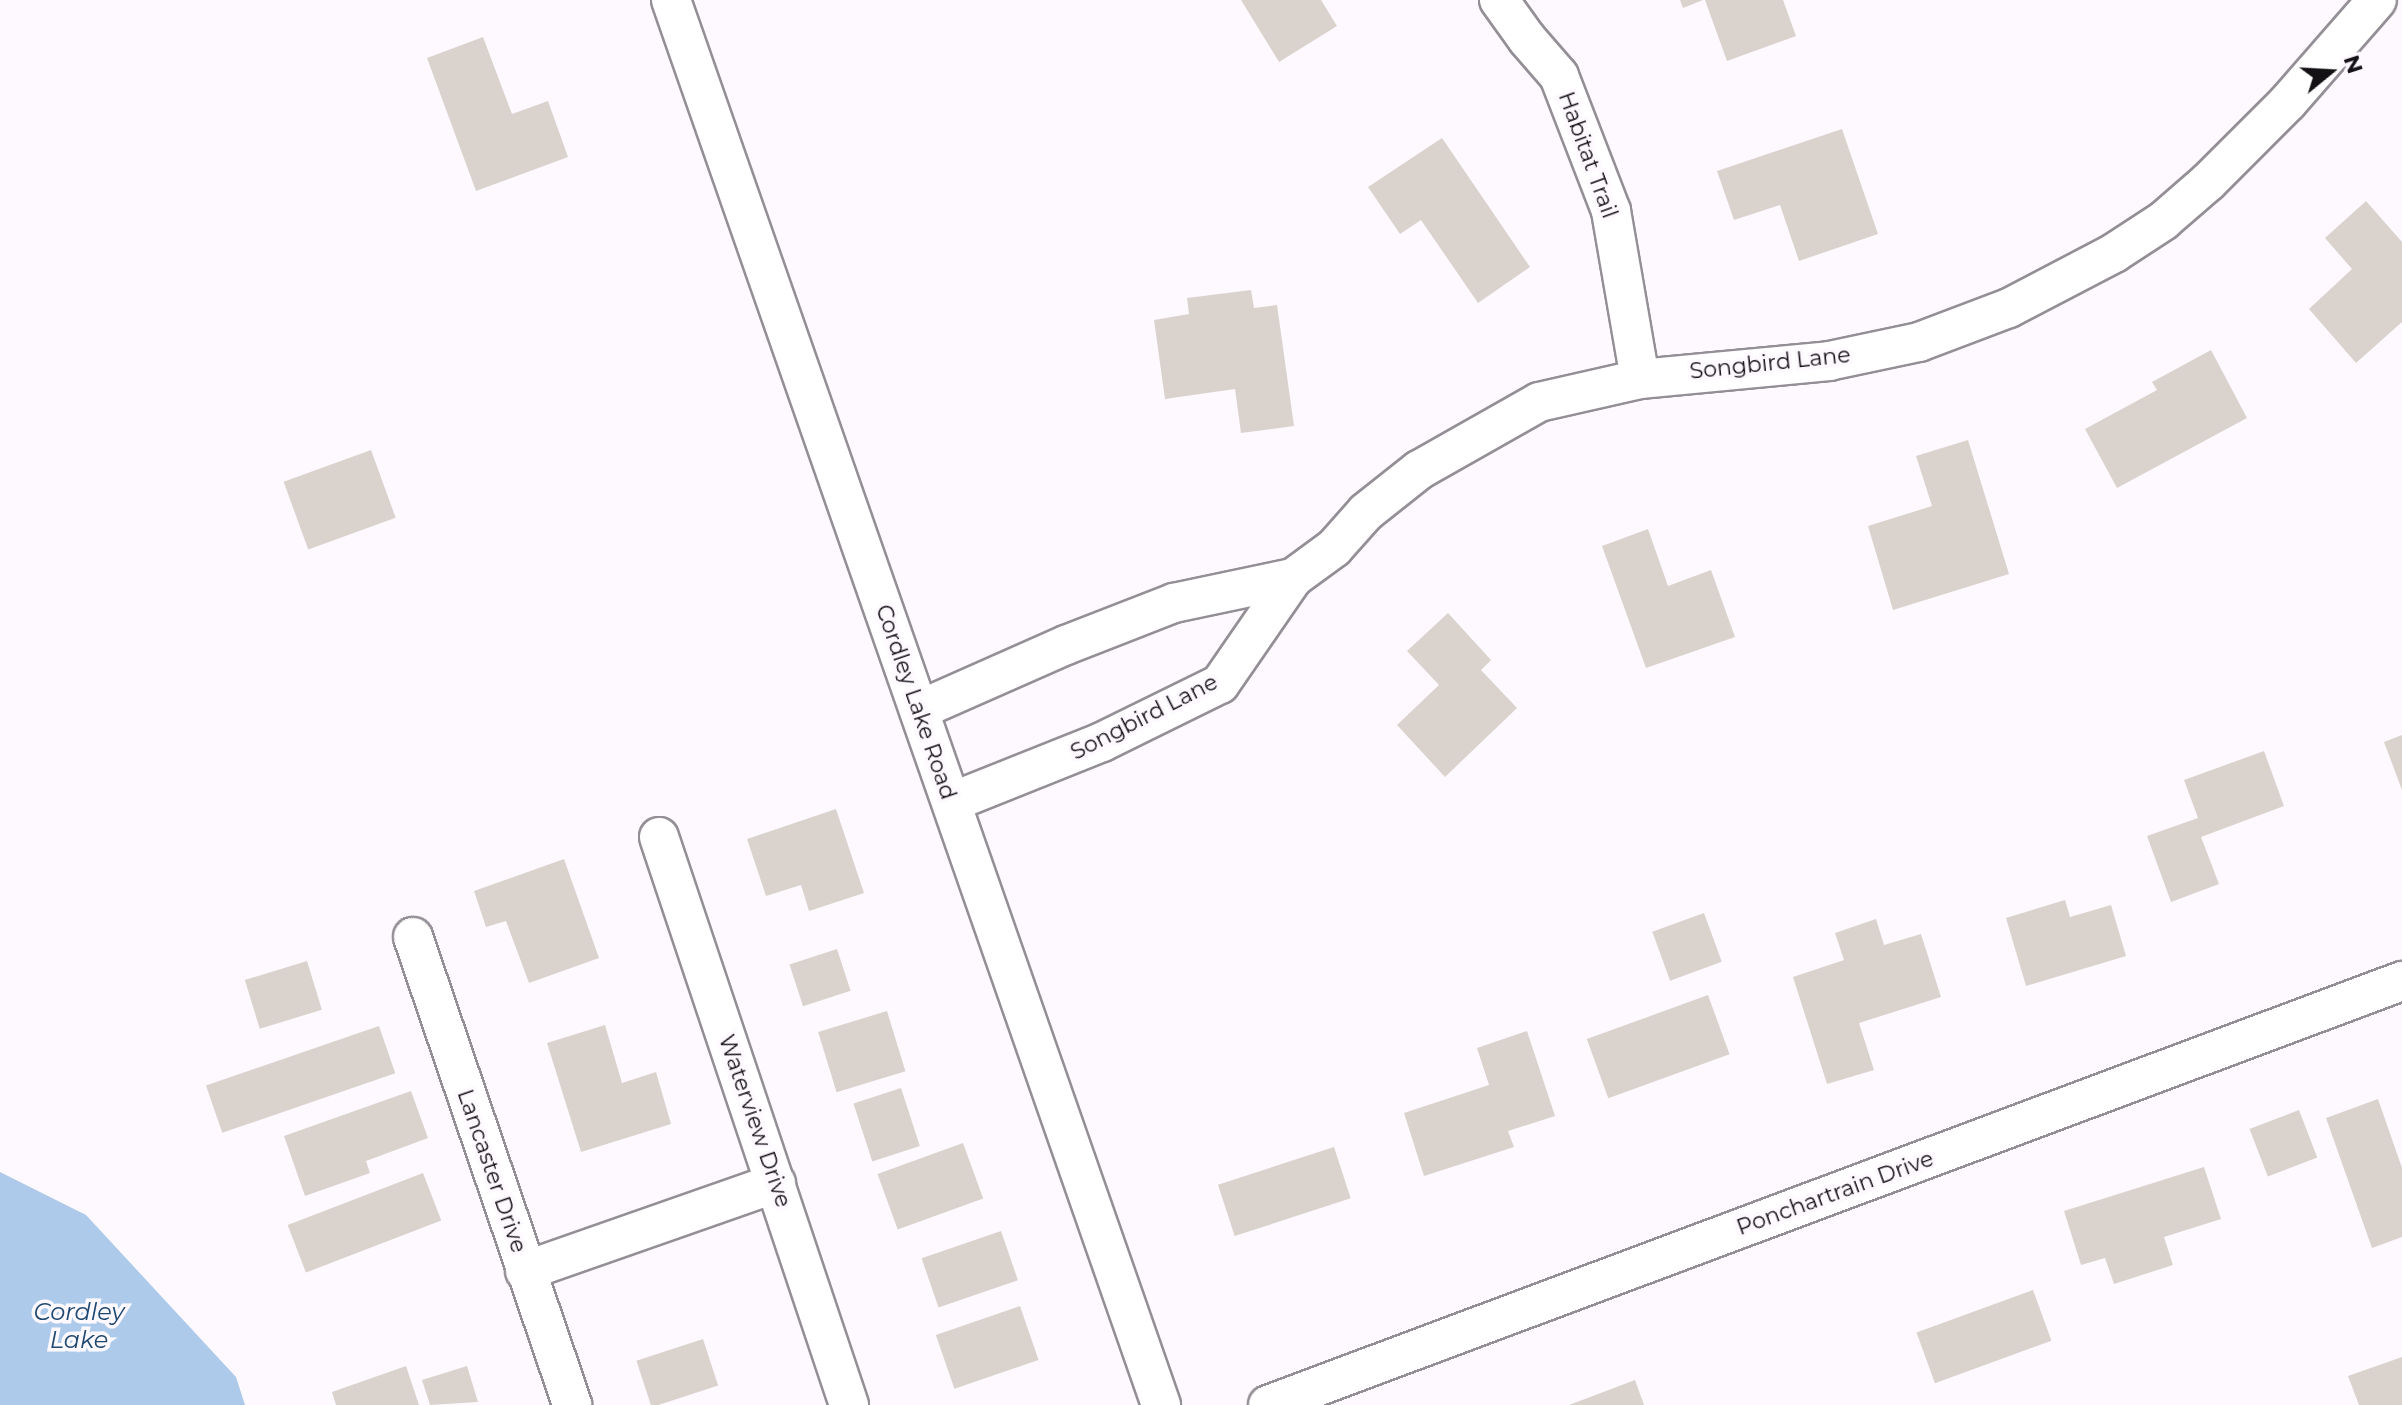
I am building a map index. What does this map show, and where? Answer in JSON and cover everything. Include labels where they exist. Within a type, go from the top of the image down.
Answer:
[{"type":"street","name":"Cordley Lake Road","points":[[671,0],[1161,1405]]},
{"type":"street","name":"Habitat Trail","points":[[1499,0],[1559,76],[1611,211],[1640,379]]},
{"type":"street","name":"Songbird Lane","points":[[952,802],[1102,742],[1220,684],[1293,578],[1334,548],[1366,512],[1419,470],[1482,431],[1539,402],[1689,371],[1829,361],[1919,342],[2062,282],[2163,221],[2208,182],[2288,102],[2377,0]]},
{"type":"street","name":"Songbird Lane","points":[[919,710],[1066,645],[1174,603],[1293,578]]},
{"type":"street","name":"Waterview Drive","points":[[659,837],[849,1405]]},
{"type":"street","name":"Lancaster Drive","points":[[413,937],[572,1405]]},
{"type":"street","name":"Ponchartrain Drive","points":[[1268,1405],[2402,981]]},
{"type":"street","points":[[525,1271],[776,1183]]},
{"type":"water","name":"Cordley Lake","points":[[0,1172],[86,1215],[236,1377],[245,1405],[0,1405]]},
{"type":"building","points":[[1241,0],[1321,0],[1337,26],[1279,62]]},
{"type":"building","points":[[1680,0],[1703,0],[1683,8]]},
{"type":"building","points":[[1705,0],[1783,0],[1796,36],[1727,61]]},
{"type":"building","points":[[483,37],[512,114],[548,101],[568,157],[476,191],[427,58]]},
{"type":"building","points":[[1842,129],[1878,234],[1799,261],[1780,205],[1734,220],[1717,171]]},
{"type":"building","points":[[1442,138],[1530,267],[1478,303],[1421,220],[1400,234],[1368,187]]},
{"type":"building","points":[[2366,201],[2402,242],[2402,322],[2356,363],[2309,309],[2352,269],[2325,238]]},
{"type":"building","points":[[1251,290],[1254,308],[1277,305],[1294,426],[1241,433],[1235,389],[1165,399],[1154,320],[1189,314],[1187,298]]},
{"type":"building","points":[[2211,350],[2247,418],[2117,488],[2085,429],[2157,390],[2152,382]]},
{"type":"building","points":[[1968,440],[2009,574],[1893,610],[1868,526],[1932,506],[1916,456]]},
{"type":"building","points":[[371,450],[396,518],[308,549],[284,482]]},
{"type":"building","points":[[1648,529],[1668,586],[1711,570],[1735,637],[1646,668],[1602,546]]},
{"type":"building","points":[[1448,613],[1491,660],[1481,670],[1517,708],[1445,777],[1397,725],[1439,685],[1407,651]]},
{"type":"building","points":[[2402,735],[2402,790],[2384,742]]},
{"type":"building","points":[[2264,751],[2284,806],[2201,837],[2219,884],[2171,902],[2147,836],[2198,818],[2184,780]]},
{"type":"building","points":[[836,809],[864,893],[809,911],[801,885],[766,896],[747,839]]},
{"type":"building","points":[[564,859],[599,958],[529,983],[506,921],[486,927],[474,891]]},
{"type":"building","points":[[2065,900],[2070,917],[2111,905],[2126,956],[2026,986],[2006,918]]},
{"type":"building","points":[[1704,913],[1722,962],[1670,981],[1652,932]]},
{"type":"building","points":[[1876,919],[1884,945],[1921,934],[1941,997],[1859,1023],[1874,1070],[1827,1084],[1793,977],[1844,960],[1835,933]]},
{"type":"building","points":[[837,949],[851,991],[803,1006],[789,964]]},
{"type":"building","points":[[307,961],[322,1010],[260,1029],[245,980]]},
{"type":"building","points":[[1708,995],[1730,1054],[1608,1098],[1587,1039]]},
{"type":"building","points":[[887,1011],[905,1071],[837,1092],[818,1032]]},
{"type":"building","points":[[605,1025],[622,1083],[656,1072],[671,1124],[581,1152],[547,1043]]},
{"type":"building","points":[[379,1026],[395,1073],[222,1133],[206,1086]]},
{"type":"building","points":[[1527,1031],[1555,1116],[1508,1131],[1514,1147],[1424,1176],[1404,1113],[1489,1085],[1477,1048]]},
{"type":"building","points":[[901,1088],[920,1146],[872,1161],[853,1103]]},
{"type":"building","points":[[411,1091],[428,1138],[366,1161],[370,1173],[305,1196],[284,1136]]},
{"type":"building","points":[[2378,1099],[2402,1168],[2402,1237],[2372,1248],[2326,1118]]},
{"type":"building","points":[[2299,1110],[2317,1158],[2268,1177],[2250,1129]]},
{"type":"building","points":[[963,1143],[983,1198],[898,1230],[877,1174]]},
{"type":"building","points":[[1334,1147],[1351,1198],[1235,1236],[1218,1185]]},
{"type":"building","points":[[2204,1167],[2221,1219],[2164,1237],[2173,1265],[2114,1284],[2105,1258],[2081,1265],[2064,1211]]},
{"type":"building","points":[[423,1173],[441,1221],[306,1273],[288,1225]]},
{"type":"building","points":[[1001,1231],[1018,1280],[939,1308],[922,1258]]},
{"type":"building","points":[[2033,1290],[2051,1341],[1935,1383],[1916,1332]]},
{"type":"building","points":[[1020,1306],[1039,1360],[954,1389],[936,1335]]},
{"type":"building","points":[[703,1339],[718,1386],[651,1405],[636,1361]]},
{"type":"building","points":[[2402,1357],[2402,1405],[2359,1405],[2348,1376]]},
{"type":"building","points":[[406,1366],[419,1405],[336,1405],[332,1392]]},
{"type":"building","points":[[467,1366],[478,1402],[430,1405],[422,1380]]},
{"type":"building","points":[[1635,1380],[1644,1405],[1569,1405]]}]
